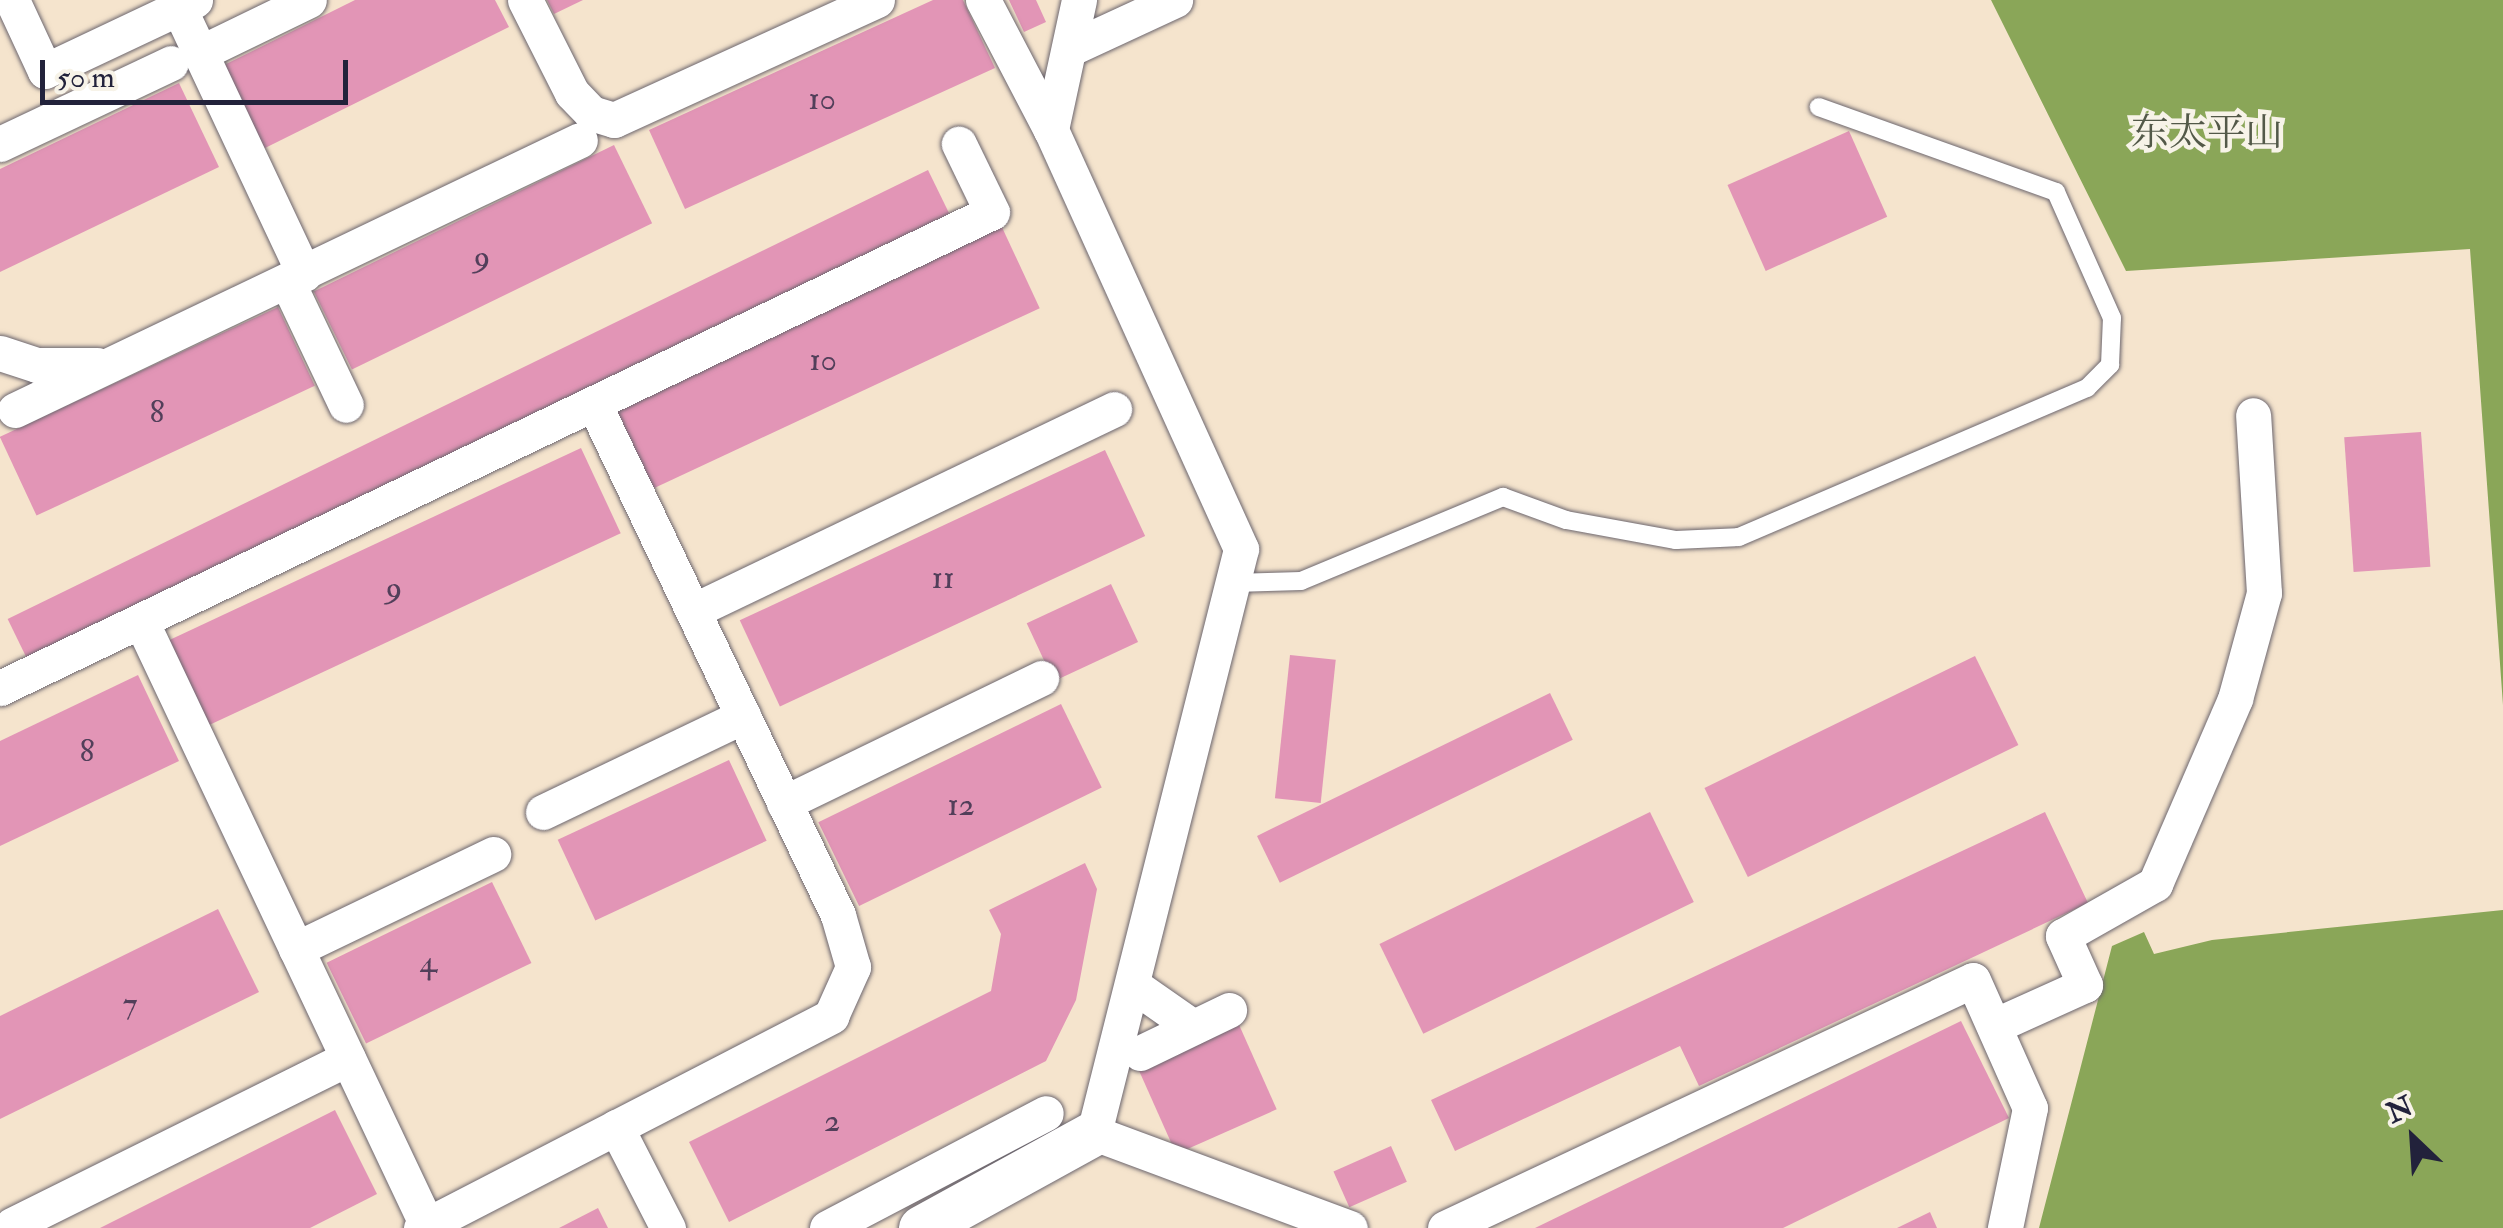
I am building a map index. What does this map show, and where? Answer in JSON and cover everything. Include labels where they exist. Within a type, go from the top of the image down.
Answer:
[{"type":"street","points":[[12,0],[45,71],[187,4],[185,58],[295,277],[346,405]]},
{"type":"street","points":[[0,144],[310,0]]},
{"type":"street","points":[[525,0],[572,93],[591,114],[614,120],[878,0]]},
{"type":"street","points":[[921,1228],[1094,1132],[1241,549],[1051,130],[984,0]]},
{"type":"street","points":[[1051,130],[1079,0]]},
{"type":"street","points":[[1068,49],[1175,0]]},
{"type":"street","points":[[15,410],[580,140]]},
{"type":"street","points":[[0,688],[992,212],[960,144]]},
{"type":"street","points":[[0,353],[37,365],[114,363]]},
{"type":"street","points":[[141,620],[423,1224],[830,1016],[848,991],[850,946],[594,404]]},
{"type":"street","points":[[693,611],[1114,409]]},
{"type":"street","points":[[1994,1026],[2085,985],[2063,936],[2155,884],[2234,699],[2264,593],[2253,415]]},
{"type":"street","points":[[784,803],[1041,678]]},
{"type":"street","points":[[543,812],[743,716]]},
{"type":"street","points":[[296,949],[494,854]]},
{"type":"street","points":[[1445,1228],[1973,980],[2030,1108],[2006,1228]]},
{"type":"street","points":[[1133,984],[1193,1027]]},
{"type":"street","points":[[1140,1052],[1229,1010]]},
{"type":"street","points":[[12,1226],[348,1058]]},
{"type":"street","points":[[827,1228],[1046,1113]]},
{"type":"street","points":[[616,1127],[668,1228]]},
{"type":"street","points":[[1094,1132],[1350,1228]]},
{"type":"lane","points":[[1234,583],[1301,581],[1503,496],[1566,520],[1676,540],[1739,537],[2087,388],[2110,365],[2112,318],[2056,192],[1819,107]]},
{"type":"green space","name":"东太平山","points":[[1991,0],[2503,0],[2503,705],[2470,249],[2126,271]]},
{"type":"green space","points":[[2503,910],[2503,1228],[2039,1228],[2112,946],[2144,932],[2154,954],[2212,940]]},
{"type":"building","points":[[355,0],[495,0],[509,27],[261,150],[220,67]]},
{"type":"building","points":[[547,0],[583,0],[554,14]]},
{"type":"building","points":[[933,0],[963,0],[995,68],[685,209],[649,130]]},
{"type":"building","points":[[1009,0],[1036,0],[1046,22],[1024,32]]},
{"type":"building","points":[[179,83],[219,167],[0,272],[0,169]]},
{"type":"building","points":[[1849,131],[1887,217],[1766,271],[1727,185]]},
{"type":"building","points":[[614,145],[652,223],[352,370],[314,291]]},
{"type":"building","points":[[928,170],[949,214],[29,663],[8,619]]},
{"type":"building","points":[[1000,223],[1040,308],[644,493],[604,408]]},
{"type":"building","points":[[278,307],[315,386],[37,516],[0,437]]},
{"type":"building","points":[[2421,432],[2430,567],[2354,572],[2344,437]]},
{"type":"building","points":[[581,448],[621,533],[207,726],[167,641]]},
{"type":"building","points":[[1105,450],[1145,536],[780,706],[740,620]]},
{"type":"building","points":[[1111,584],[1138,642],[1054,681],[1027,623]]},
{"type":"building","points":[[1290,655],[1336,660],[1321,803],[1275,798]]},
{"type":"building","points":[[1975,656],[2018,745],[1748,877],[1704,788]]},
{"type":"building","points":[[138,675],[179,761],[0,846],[0,741]]},
{"type":"building","points":[[1550,693],[1573,740],[1280,883],[1257,836]]},
{"type":"building","points":[[1061,704],[1102,788],[859,906],[818,822]]},
{"type":"building","points":[[729,760],[767,841],[595,921],[558,840]]},
{"type":"building","points":[[1650,812],[1694,902],[1423,1034],[1379,944]]},
{"type":"building","points":[[2045,812],[2088,903],[1699,1086],[1680,1046],[1455,1151],[1431,1100]]},
{"type":"building","points":[[1085,863],[1097,889],[1076,1000],[1046,1061],[729,1222],[689,1142],[991,991],[1001,934],[989,910]]},
{"type":"building","points":[[492,882],[531,963],[366,1044],[327,963]]},
{"type":"building","points":[[218,909],[259,992],[0,1119],[0,1016]]},
{"type":"building","points":[[1236,1018],[1277,1109],[1176,1154],[1136,1063]]},
{"type":"building","points":[[1961,1021],[2009,1118],[1783,1228],[1535,1228]]},
{"type":"building","points":[[335,1110],[377,1194],[310,1228],[100,1228]]},
{"type":"building","points":[[1391,1146],[1407,1182],[1349,1207],[1333,1172]]},
{"type":"building","points":[[598,1208],[608,1228],[559,1228]]},
{"type":"building","points":[[1930,1212],[1937,1228],[1897,1228]]}]
